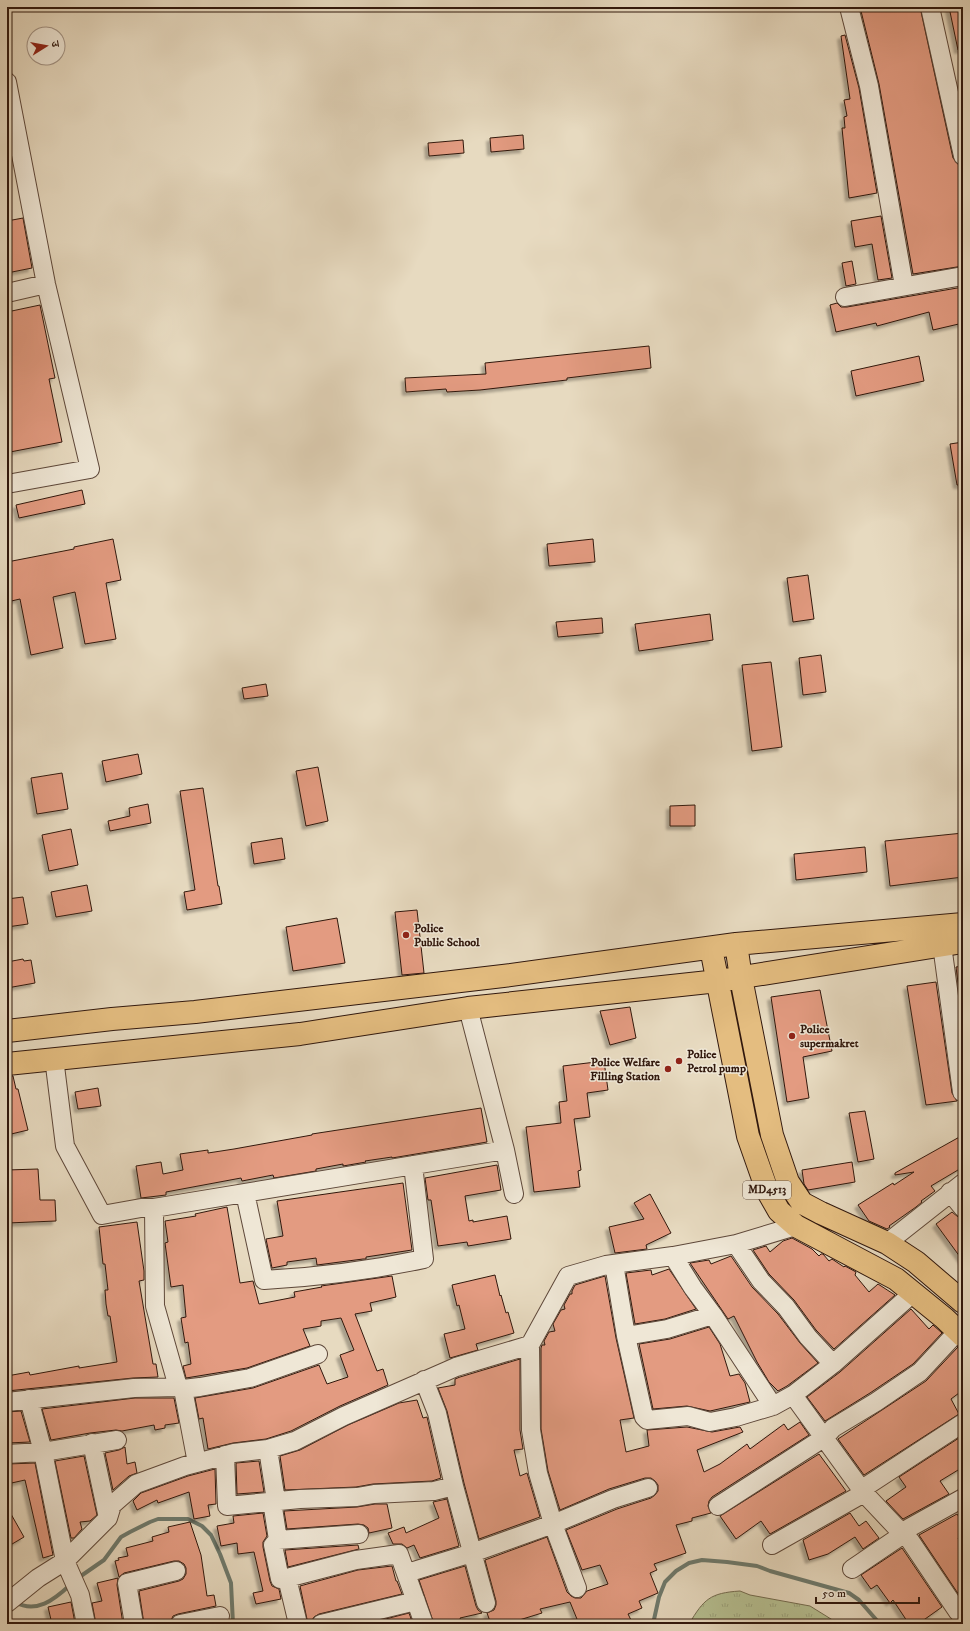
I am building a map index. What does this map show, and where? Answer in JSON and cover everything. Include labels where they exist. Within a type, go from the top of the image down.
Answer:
[{"type":"main road","points":[[7,1031],[112,1018],[195,1012],[503,976],[736,944],[963,924]]},
{"type":"main road","points":[[7,1064],[300,1034],[468,1008],[718,981],[963,942]]},
{"type":"main road","name":"MD4513","points":[[736,944],[741,978],[772,1135],[788,1182],[802,1203],[821,1214],[887,1243],[916,1262],[963,1302]]},
{"type":"main road","name":"MD4513","points":[[711,948],[748,1136],[767,1190],[779,1210],[796,1226],[896,1279],[944,1318],[960,1334]]},
{"type":"street","points":[[849,7],[869,86],[904,286]]},
{"type":"street","points":[[930,7],[960,124],[963,156]]},
{"type":"street","points":[[7,82],[9,101],[46,284],[90,468],[7,484]]},
{"type":"street","points":[[845,298],[963,276]]},
{"type":"street","points":[[7,293],[46,284]]},
{"type":"street","points":[[942,945],[962,1092]]},
{"type":"street","points":[[468,1008],[505,1150],[514,1194]]},
{"type":"street","points":[[54,1058],[65,1146],[102,1215],[141,1208],[154,1208],[505,1150]]},
{"type":"street","points":[[245,1193],[264,1280],[298,1278],[386,1267],[424,1259],[413,1165]]},
{"type":"street","points":[[887,1243],[956,1187],[963,1208]]},
{"type":"street","points":[[154,1208],[155,1306],[181,1388],[197,1463]]},
{"type":"street","points":[[577,1588],[553,1524],[538,1474],[531,1430],[530,1345],[568,1276],[614,1264],[673,1256],[736,1244],[796,1226]]},
{"type":"street","points":[[736,1244],[761,1281],[786,1307],[808,1337],[833,1364]]},
{"type":"street","points":[[673,1256],[773,1406]]},
{"type":"street","points":[[614,1264],[626,1336],[644,1417],[647,1420],[688,1416],[710,1422],[736,1417],[773,1406],[793,1395],[833,1364],[913,1293]]},
{"type":"street","points":[[626,1336],[667,1328],[713,1315]]},
{"type":"street","points":[[718,1506],[825,1437],[833,1428],[876,1402],[920,1372],[960,1334]]},
{"type":"street","points":[[7,1603],[38,1578],[65,1561],[108,1518],[112,1505],[136,1484],[197,1463],[225,1456],[268,1449],[295,1441],[344,1416],[424,1380],[456,1367],[530,1345]]},
{"type":"street","points":[[7,1402],[134,1388],[181,1388],[250,1378],[318,1354]]},
{"type":"street","points":[[424,1380],[437,1413],[454,1486],[486,1603]]},
{"type":"street","points":[[793,1395],[863,1491],[896,1527],[905,1533],[958,1612]]},
{"type":"street","points":[[29,1399],[43,1452],[65,1561],[80,1595],[86,1624]]},
{"type":"street","points":[[772,1545],[863,1491],[961,1428]]},
{"type":"street","points":[[7,1454],[43,1452],[117,1440]]},
{"type":"street","points":[[92,1443],[108,1518]]},
{"type":"street","points":[[268,1449],[278,1540]]},
{"type":"street","points":[[225,1456],[227,1506],[274,1501],[434,1491],[454,1486]]},
{"type":"street","points":[[407,1572],[472,1553],[553,1524],[613,1499],[648,1488]]},
{"type":"street","points":[[852,1569],[905,1533],[909,1528],[963,1498]]},
{"type":"street","points":[[359,1534],[278,1540],[273,1545],[280,1579],[356,1560],[399,1554],[407,1572],[424,1624]]},
{"type":"street","points":[[134,1624],[127,1583],[176,1571]]},
{"type":"street","points":[[287,1578],[298,1624]]},
{"type":"street","points":[[322,1624],[416,1601]]},
{"type":"street","points":[[180,1624],[220,1616]]},
{"type":"green space","points":[[740,1591],[750,1595],[810,1606],[839,1624],[689,1624],[699,1609],[709,1599],[721,1593]]},
{"type":"building","points":[[860,7],[920,7],[953,158],[959,165],[963,185],[963,266],[913,274],[879,84]]},
{"type":"building","points":[[949,7],[963,7],[963,49],[958,50]]},
{"type":"building","points":[[845,35],[859,88],[877,193],[849,198],[842,128],[845,128],[844,117],[847,116],[844,100],[850,99],[841,36]]},
{"type":"building","points":[[523,135],[524,149],[491,152],[490,138]]},
{"type":"building","points":[[463,140],[464,153],[429,156],[428,143]]},
{"type":"building","points":[[881,216],[892,278],[878,280],[872,244],[855,247],[851,221]]},
{"type":"building","points":[[23,218],[32,268],[7,273],[7,221]]},
{"type":"building","points":[[852,261],[856,284],[846,286],[842,263]]},
{"type":"building","points":[[963,287],[963,323],[933,330],[929,312],[877,326],[876,323],[836,332],[830,305],[837,303],[841,307],[847,307]]},
{"type":"building","points":[[40,305],[55,378],[49,379],[62,442],[10,452],[7,438],[7,312]]},
{"type":"building","points":[[649,346],[651,368],[480,390],[447,392],[446,389],[406,392],[405,378],[486,374],[485,363]]},
{"type":"building","points":[[919,356],[924,381],[856,396],[851,371]]},
{"type":"building","points":[[963,442],[963,485],[957,485],[950,444]]},
{"type":"building","points":[[82,490],[85,504],[19,518],[16,505]]},
{"type":"building","points":[[113,539],[121,580],[106,583],[116,639],[85,644],[75,592],[53,597],[63,648],[31,655],[20,599],[7,602],[7,562],[74,549],[74,547]]},
{"type":"building","points":[[593,539],[595,562],[549,566],[547,544]]},
{"type":"building","points":[[808,575],[814,619],[793,622],[787,578]]},
{"type":"building","points":[[710,614],[713,640],[639,651],[635,624]]},
{"type":"building","points":[[602,618],[603,633],[558,637],[556,622]]},
{"type":"building","points":[[821,655],[826,692],[803,695],[799,658]]},
{"type":"building","points":[[771,662],[782,747],[752,751],[742,665]]},
{"type":"building","points":[[266,684],[268,696],[244,699],[242,688]]},
{"type":"building","points":[[138,754],[142,774],[106,782],[102,761]]},
{"type":"building","points":[[318,767],[328,821],[306,826],[296,771]]},
{"type":"building","points":[[62,773],[68,809],[37,814],[31,778]]},
{"type":"building","points":[[203,788],[222,904],[187,910],[184,892],[195,890],[180,791]]},
{"type":"building","points":[[148,804],[151,823],[110,831],[108,821],[130,816],[129,808]]},
{"type":"building","points":[[695,805],[695,826],[670,826],[670,806]]},
{"type":"building","points":[[71,829],[78,865],[49,871],[42,835]]},
{"type":"building","points":[[963,833],[963,877],[890,886],[885,841]]},
{"type":"building","points":[[282,838],[285,859],[254,864],[251,843]]},
{"type":"building","points":[[865,847],[867,872],[796,880],[794,854]]},
{"type":"building","points":[[87,885],[92,911],[56,917],[51,892]]},
{"type":"building","points":[[23,897],[28,924],[7,927],[7,899]]},
{"type":"building","points":[[417,910],[424,973],[402,975],[395,912]]},
{"type":"building","points":[[337,918],[345,963],[293,971],[286,927]]},
{"type":"building","points":[[23,959],[24,961],[31,960],[35,983],[7,988],[7,962]]},
{"type":"building","points":[[963,966],[963,1021],[956,967]]},
{"type":"building","points":[[936,982],[952,1093],[957,1101],[926,1105],[907,986]]},
{"type":"building","points":[[820,990],[832,1051],[803,1057],[809,1098],[787,1102],[771,997]]},
{"type":"building","points":[[630,1007],[636,1038],[610,1045],[600,1011]]},
{"type":"building","points":[[604,1061],[608,1090],[587,1093],[590,1117],[574,1119],[581,1170],[578,1171],[580,1187],[534,1192],[526,1127],[561,1123],[559,1102],[567,1101],[563,1066]]},
{"type":"building","points":[[7,1076],[13,1076],[16,1089],[18,1089],[28,1130],[7,1135]]},
{"type":"building","points":[[98,1088],[101,1106],[78,1109],[75,1092]]},
{"type":"building","points":[[481,1108],[487,1142],[365,1161],[366,1162],[343,1166],[343,1164],[316,1169],[316,1171],[274,1178],[273,1175],[242,1181],[241,1178],[166,1192],[166,1195],[141,1198],[136,1166],[161,1162],[163,1174],[183,1170],[180,1154],[208,1150],[208,1153],[312,1134]]},
{"type":"building","points":[[865,1111],[874,1159],[858,1162],[849,1113]]},
{"type":"building","points":[[963,1135],[963,1167],[931,1186],[935,1191],[887,1229],[869,1221],[858,1205],[914,1172],[895,1175],[895,1173]]},
{"type":"building","points":[[852,1162],[855,1182],[808,1190],[804,1184],[802,1170]]},
{"type":"building","points":[[497,1165],[501,1190],[465,1196],[469,1221],[473,1220],[473,1222],[507,1216],[511,1239],[468,1246],[467,1242],[438,1246],[431,1200],[428,1200],[425,1178]]},
{"type":"building","points":[[38,1169],[40,1200],[55,1200],[56,1221],[7,1223],[7,1170]]},
{"type":"building","points":[[403,1183],[412,1250],[366,1257],[366,1259],[317,1265],[316,1258],[287,1262],[287,1265],[272,1268],[266,1239],[283,1236],[277,1201]]},
{"type":"building","points":[[650,1194],[671,1233],[646,1245],[647,1249],[615,1253],[609,1227],[644,1219],[634,1203]]},
{"type":"building","points":[[227,1207],[240,1283],[253,1281],[259,1304],[295,1297],[294,1292],[322,1287],[321,1286],[392,1276],[396,1297],[370,1303],[372,1311],[355,1314],[377,1371],[383,1369],[388,1385],[340,1406],[291,1431],[266,1439],[233,1443],[208,1449],[203,1418],[199,1419],[195,1398],[253,1388],[319,1365],[327,1384],[348,1377],[340,1355],[354,1350],[341,1318],[321,1321],[321,1326],[303,1329],[310,1346],[247,1368],[186,1378],[183,1366],[191,1364],[188,1342],[185,1343],[181,1318],[186,1317],[183,1285],[171,1287],[165,1243],[168,1242],[165,1221],[196,1216],[195,1214]]},
{"type":"building","points":[[952,1212],[963,1221],[963,1261],[936,1224]]},
{"type":"building","points":[[137,1222],[144,1271],[144,1280],[139,1281],[153,1364],[156,1364],[158,1377],[133,1378],[7,1391],[7,1376],[29,1372],[30,1375],[79,1366],[79,1368],[117,1362],[110,1316],[108,1316],[106,1304],[105,1290],[108,1290],[105,1264],[103,1264],[99,1227]]},
{"type":"building","points":[[792,1238],[812,1249],[819,1256],[823,1254],[829,1261],[832,1259],[844,1267],[845,1266],[856,1272],[855,1275],[869,1292],[878,1284],[895,1295],[834,1349],[816,1330],[794,1300],[769,1274],[753,1250],[766,1246],[770,1252],[783,1241]]},
{"type":"building","points":[[731,1256],[752,1287],[778,1314],[800,1343],[818,1363],[778,1391],[769,1382],[757,1362],[734,1316],[728,1319],[690,1263],[709,1260],[711,1264]]},
{"type":"building","points":[[669,1269],[696,1309],[665,1319],[635,1324],[626,1273],[651,1270],[652,1275]]},
{"type":"building","points":[[495,1275],[500,1296],[501,1295],[506,1313],[508,1312],[514,1333],[476,1344],[478,1350],[450,1358],[444,1334],[465,1329],[452,1285]]},
{"type":"building","points":[[605,1276],[616,1338],[634,1418],[620,1420],[626,1452],[649,1446],[647,1430],[687,1427],[712,1432],[740,1427],[743,1432],[697,1450],[704,1472],[720,1464],[747,1444],[750,1449],[784,1424],[788,1430],[800,1422],[809,1435],[712,1497],[708,1506],[711,1513],[692,1518],[692,1521],[676,1525],[686,1553],[654,1564],[657,1570],[650,1573],[658,1593],[639,1601],[642,1608],[628,1614],[633,1624],[579,1624],[570,1602],[540,1609],[542,1613],[516,1621],[504,1624],[491,1624],[487,1613],[494,1610],[496,1601],[485,1560],[547,1537],[567,1592],[575,1598],[581,1598],[587,1591],[608,1584],[600,1565],[582,1570],[566,1530],[617,1509],[651,1498],[658,1491],[658,1485],[655,1481],[651,1478],[645,1478],[609,1489],[560,1510],[548,1471],[541,1429],[541,1348],[542,1345],[545,1345],[544,1341],[549,1332],[555,1331],[553,1324],[561,1310],[565,1309],[564,1305],[570,1294],[572,1294],[575,1285]]},
{"type":"building","points":[[911,1309],[929,1329],[933,1325],[942,1333],[913,1364],[825,1421],[807,1397],[840,1372]]},
{"type":"building","points":[[709,1327],[720,1344],[730,1376],[739,1374],[745,1383],[750,1402],[710,1411],[687,1406],[653,1409],[639,1344],[670,1339]]},
{"type":"building","points":[[958,1347],[963,1352],[963,1390],[951,1399],[959,1414],[864,1475],[838,1439],[926,1381]]},
{"type":"building","points":[[520,1359],[520,1430],[523,1449],[514,1450],[520,1476],[527,1473],[540,1517],[479,1539],[447,1411],[438,1388],[455,1385],[455,1379],[460,1377]]},
{"type":"building","points":[[135,1398],[174,1398],[179,1423],[165,1425],[165,1428],[155,1430],[154,1425],[122,1431],[116,1430],[90,1433],[51,1440],[42,1409]]},
{"type":"building","points":[[417,1400],[423,1418],[427,1417],[441,1478],[432,1481],[373,1484],[356,1487],[285,1490],[280,1456],[300,1450],[348,1425],[399,1403]]},
{"type":"building","points":[[21,1411],[30,1442],[7,1443],[7,1412]]},
{"type":"building","points":[[962,1436],[963,1467],[940,1481],[949,1494],[903,1519],[886,1501],[906,1487],[899,1477]]},
{"type":"building","points":[[125,1447],[127,1464],[135,1462],[137,1473],[129,1476],[113,1490],[105,1453]]},
{"type":"building","points":[[819,1454],[846,1491],[770,1534],[761,1521],[736,1539],[720,1516]]},
{"type":"building","points":[[84,1456],[97,1515],[90,1521],[80,1522],[82,1529],[74,1538],[71,1538],[55,1461]]},
{"type":"building","points":[[259,1461],[264,1492],[237,1494],[236,1463]]},
{"type":"building","points":[[35,1463],[53,1555],[43,1558],[25,1480],[7,1484],[7,1464]]},
{"type":"building","points":[[215,1469],[216,1504],[208,1505],[210,1516],[194,1519],[189,1492],[158,1503],[157,1500],[137,1510],[133,1501],[141,1493],[188,1476]]},
{"type":"building","points":[[447,1499],[459,1546],[420,1558],[414,1545],[407,1548],[402,1544],[393,1544],[388,1533],[404,1527],[406,1533],[439,1518],[433,1502]]},
{"type":"building","points":[[387,1504],[392,1528],[369,1533],[368,1528],[364,1525],[358,1524],[287,1529],[284,1511],[357,1507]]},
{"type":"building","points":[[7,1507],[24,1537],[7,1547]]},
{"type":"building","points":[[263,1513],[267,1536],[263,1542],[263,1547],[270,1581],[272,1586],[279,1589],[281,1599],[256,1604],[253,1593],[263,1591],[254,1552],[238,1554],[237,1543],[221,1546],[217,1526],[234,1523],[233,1516]]},
{"type":"building","points":[[850,1513],[859,1526],[866,1521],[879,1538],[863,1549],[855,1537],[828,1554],[809,1560],[803,1540]]},
{"type":"building","points":[[957,1514],[963,1523],[963,1535],[958,1538],[963,1546],[963,1570],[959,1572],[963,1579],[963,1601],[919,1535]]},
{"type":"building","points":[[190,1522],[201,1555],[207,1596],[214,1595],[216,1606],[178,1614],[173,1616],[170,1623],[144,1624],[139,1591],[179,1581],[183,1579],[186,1574],[186,1568],[184,1564],[179,1561],[174,1561],[124,1573],[119,1577],[115,1561],[119,1560],[118,1558],[128,1556],[126,1548],[153,1541],[152,1537],[169,1532],[168,1527]]},
{"type":"building","points":[[358,1545],[359,1549],[288,1567],[285,1550]]},
{"type":"building","points":[[902,1548],[942,1607],[918,1624],[909,1624],[893,1600],[890,1603],[877,1585],[871,1589],[861,1575]]},
{"type":"building","points":[[392,1566],[396,1581],[402,1594],[319,1614],[314,1617],[311,1623],[308,1624],[300,1586],[358,1570]]},
{"type":"building","points":[[465,1566],[476,1606],[482,1613],[460,1618],[462,1624],[434,1624],[419,1580]]},
{"type":"building","points":[[118,1578],[117,1585],[123,1624],[96,1624],[92,1603],[102,1601],[97,1583]]},
{"type":"building","points":[[71,1602],[75,1623],[52,1624],[48,1607]]},
{"type":"building","points":[[409,1613],[413,1624],[366,1624]]},
{"type":"waterway","points":[[78,1578],[104,1560],[121,1537],[130,1532],[158,1519],[188,1519],[202,1526],[211,1535],[220,1554],[231,1583],[233,1624]]},
{"type":"waterway","points":[[653,1624],[659,1597],[665,1582],[676,1571],[689,1563],[702,1560],[757,1566],[849,1593],[859,1600],[880,1624]]},
{"type":"waterway","points":[[15,1602],[30,1607],[44,1604],[58,1596],[70,1585]]},
{"type":"place","name":"Police Public School","points":[[406,935]]},
{"type":"place","name":"Police supermakret","points":[[792,1036]]},
{"type":"place","name":"Police Petrol pump","points":[[679,1061]]},
{"type":"place","name":"Police Welfare Filling Station","points":[[668,1069]]}]
